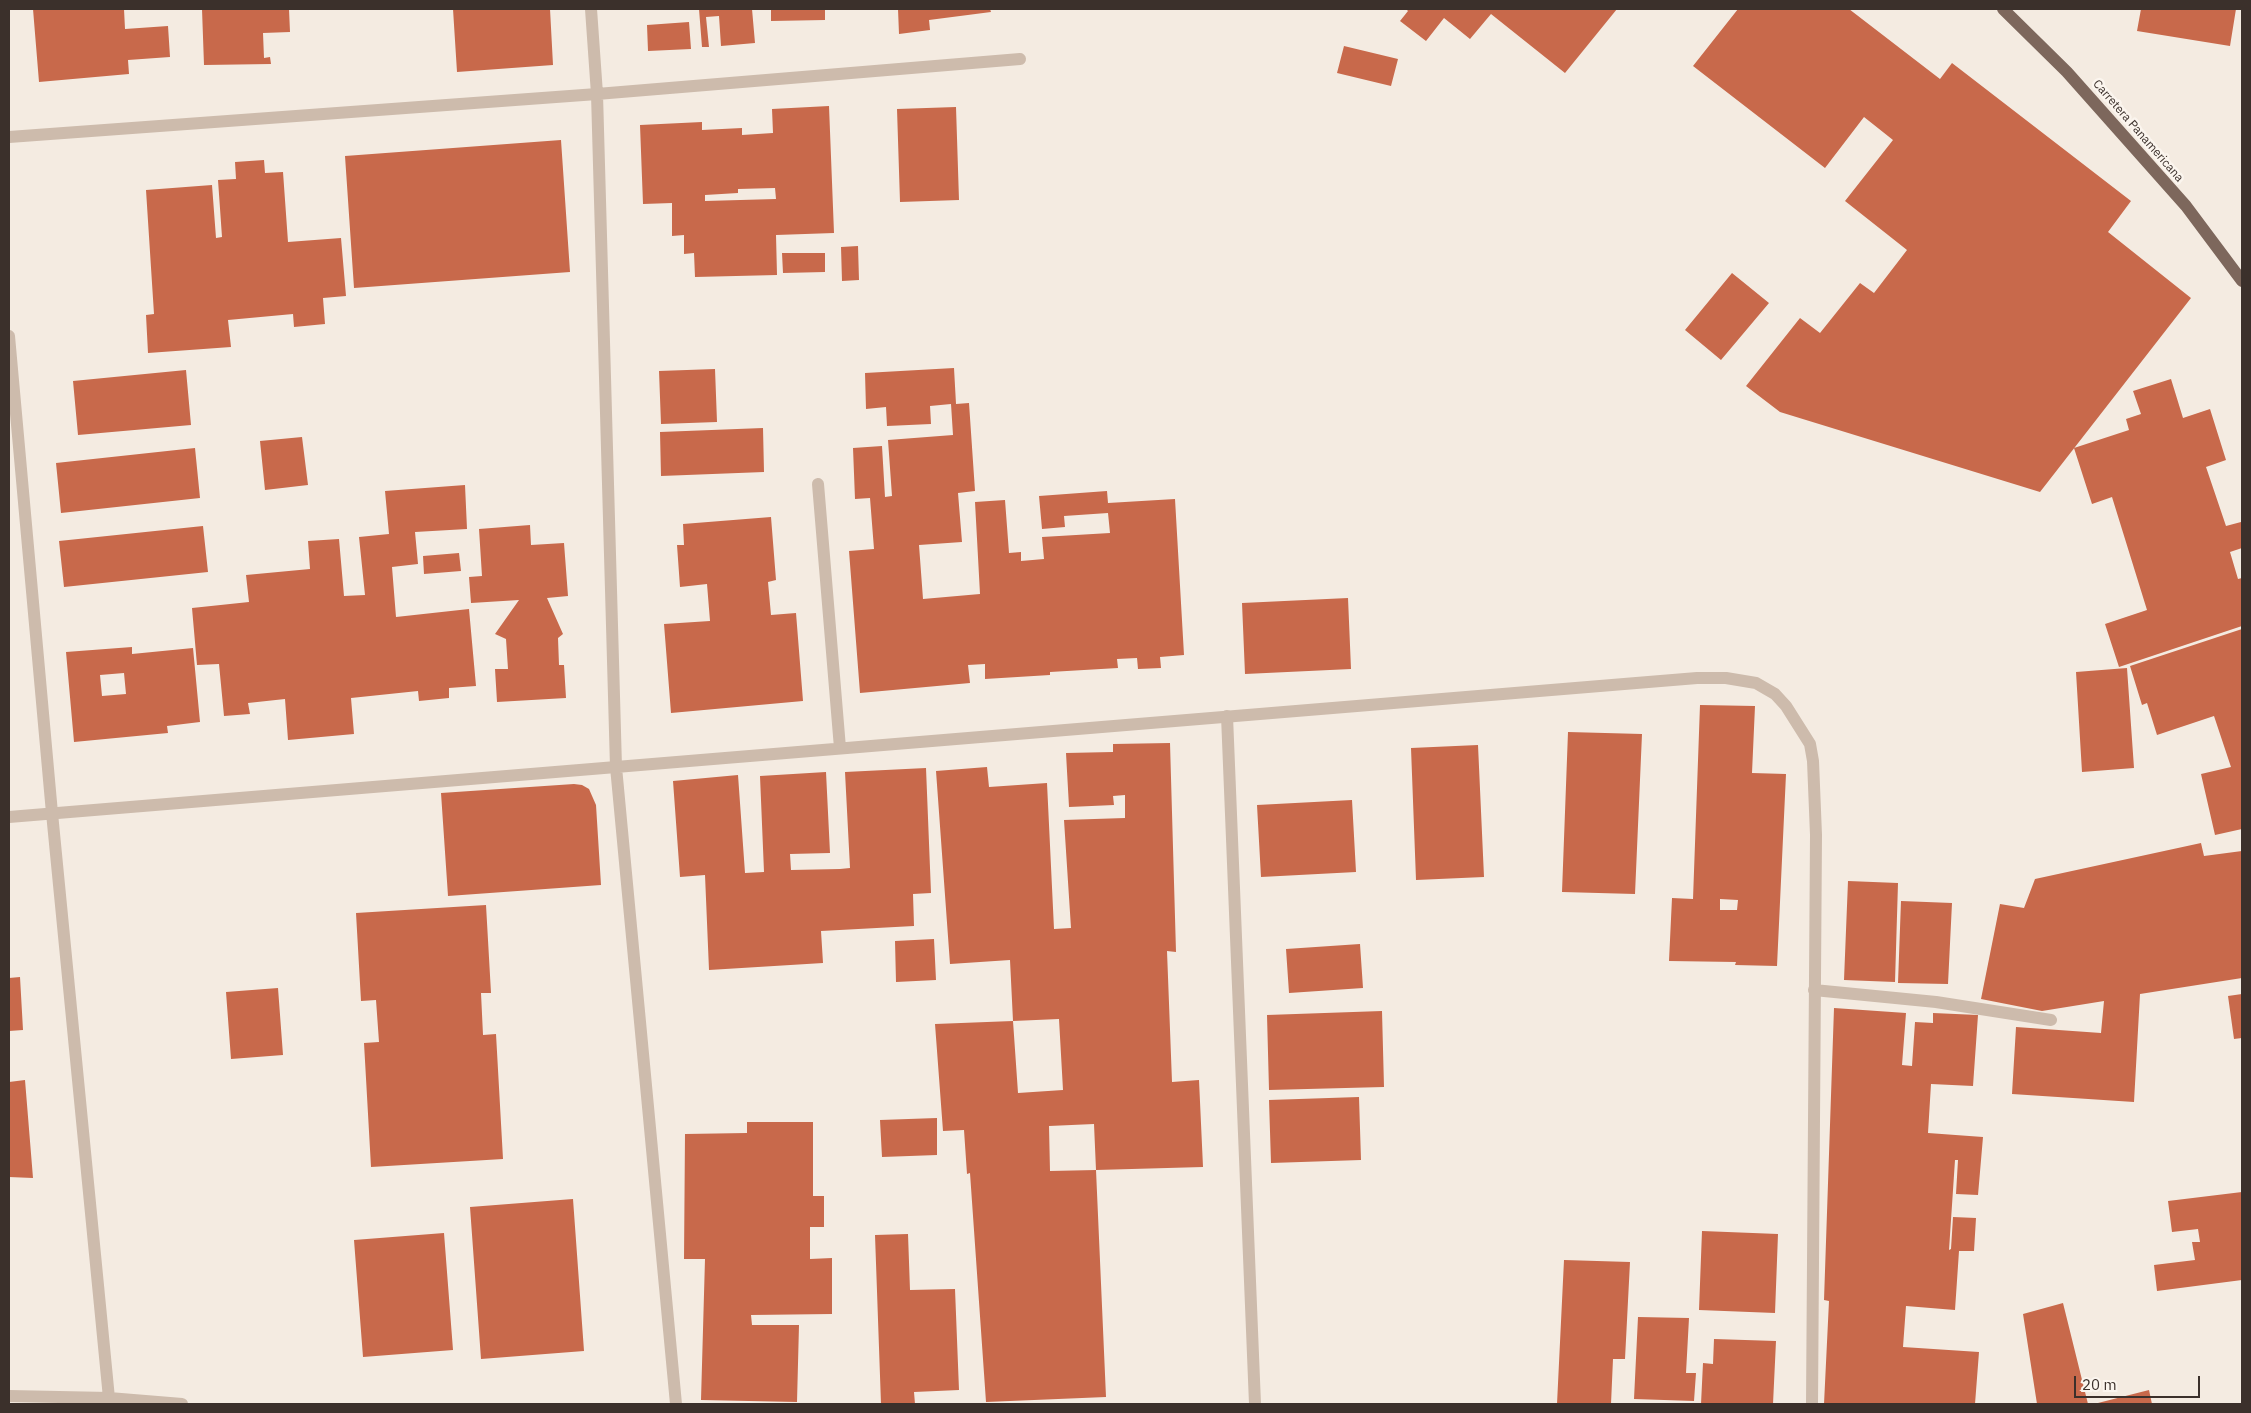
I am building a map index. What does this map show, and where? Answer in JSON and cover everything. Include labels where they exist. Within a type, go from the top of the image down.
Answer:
[{"type":"main road","name":"Carretera Panamericana","points":[[2004,9],[2067,72],[2186,206],[2242,281]]},
{"type":"street","points":[[591,9],[597,94],[616,767],[676,1404]]},
{"type":"street","points":[[9,137],[597,94],[1020,59]]},
{"type":"street","points":[[9,336],[52,814],[110,1398]]},
{"type":"street","points":[[818,484],[840,748]]},
{"type":"street","points":[[9,817],[1697,678],[1726,678],[1756,683],[1775,694],[1786,706],[1810,744],[1813,761],[1816,835],[1812,1404]]},
{"type":"street","points":[[1227,716],[1255,1404]]},
{"type":"street","points":[[1814,990],[1936,1002],[2051,1020]]},
{"type":"street","points":[[9,1396],[110,1398],[182,1404]]},
{"type":"building","points":[[33,9],[124,9],[125,29],[168,26],[170,57],[128,60],[129,74],[39,82]]},
{"type":"building","points":[[202,9],[289,9],[290,32],[263,33],[264,58],[270,57],[271,64],[204,65]]},
{"type":"building","points":[[453,9],[550,9],[553,65],[457,72]]},
{"type":"building","points":[[699,9],[752,9],[755,43],[721,46],[719,16],[706,17],[709,47],[702,47]]},
{"type":"building","points":[[771,9],[825,9],[825,20],[771,21]]},
{"type":"building","points":[[898,9],[990,9],[991,12],[929,20],[930,30],[899,34]]},
{"type":"building","points":[[1406,9],[1617,9],[1565,73],[1491,14],[1470,39],[1444,18],[1426,41],[1400,21],[1408,11]]},
{"type":"building","points":[[1738,9],[1849,9],[1940,79],[1952,63],[2131,201],[2108,232],[2191,298],[2040,492],[1780,412],[1746,386],[1800,318],[1820,333],[1860,283],[1874,293],[1907,250],[1845,201],[1893,140],[1864,117],[1825,168],[1693,66]]},
{"type":"building","points":[[2141,9],[2236,9],[2230,46],[2137,31]]},
{"type":"building","points":[[689,22],[691,49],[648,51],[647,25]]},
{"type":"building","points":[[1344,46],[1398,59],[1391,86],[1337,73]]},
{"type":"building","points":[[829,106],[834,233],[776,235],[777,275],[695,277],[694,253],[684,254],[684,235],[672,236],[672,203],[643,204],[640,125],[702,122],[702,130],[742,128],[742,135],[773,133],[772,109]],"holes":[[[775,188],[776,199],[705,201],[705,195],[738,193],[738,189]]]},
{"type":"building","points":[[956,107],[959,200],[900,202],[897,109]]},
{"type":"building","points":[[561,140],[570,272],[354,288],[345,156]]},
{"type":"building","points":[[264,160],[265,173],[283,172],[288,242],[341,238],[346,296],[323,298],[325,324],[294,327],[293,314],[228,320],[231,347],[148,353],[146,315],[154,314],[146,190],[212,185],[216,238],[222,237],[218,180],[236,179],[235,162]]},
{"type":"building","points":[[858,246],[859,280],[842,281],[841,247]]},
{"type":"building","points":[[782,253],[825,253],[825,272],[783,273]]},
{"type":"building","points":[[1732,273],[1769,303],[1721,360],[1685,330]]},
{"type":"building","points":[[954,368],[956,404],[969,403],[975,491],[958,493],[962,542],[919,545],[923,599],[980,594],[975,502],[1005,500],[1009,553],[1021,552],[1021,561],[1044,559],[1042,537],[1110,533],[1108,513],[1064,516],[1065,527],[1042,529],[1039,496],[1107,491],[1108,503],[1175,499],[1184,655],[1160,657],[1161,668],[1138,669],[1137,658],[1117,659],[1118,668],[1050,672],[1050,675],[985,679],[985,664],[968,665],[970,683],[860,693],[849,551],[874,549],[870,498],[855,499],[853,448],[882,446],[885,497],[892,496],[888,440],[953,435],[951,404],[930,406],[931,424],[887,426],[886,407],[866,409],[865,373]]},
{"type":"building","points":[[715,369],[717,422],[661,424],[659,371]]},
{"type":"building","points":[[186,370],[191,425],[78,435],[73,381]]},
{"type":"building","points":[[2171,379],[2183,418],[2210,409],[2226,460],[2206,467],[2226,526],[2241,522],[2242,526],[2242,548],[2230,552],[2238,579],[2242,578],[2242,626],[2119,667],[2105,624],[2147,610],[2112,497],[2092,504],[2074,448],[2129,430],[2126,419],[2141,414],[2133,391]]},
{"type":"building","points":[[763,428],[764,472],[661,476],[660,432]]},
{"type":"building","points":[[302,437],[308,485],[265,490],[260,441]]},
{"type":"building","points":[[195,448],[200,498],[61,513],[56,463]]},
{"type":"building","points":[[465,485],[467,529],[415,532],[418,564],[392,567],[396,617],[469,609],[476,686],[449,688],[449,698],[419,701],[418,691],[351,698],[354,734],[288,740],[285,699],[248,703],[250,714],[224,716],[219,664],[197,665],[192,608],[249,602],[246,575],[310,569],[308,541],[339,539],[344,596],[365,595],[359,537],[389,534],[385,491]]},
{"type":"building","points":[[771,517],[776,580],[768,582],[771,615],[796,613],[803,701],[671,713],[664,624],[710,621],[707,584],[680,587],[677,545],[684,545],[683,524]]},
{"type":"building","points":[[530,525],[531,545],[564,543],[568,596],[547,598],[563,634],[558,638],[559,665],[564,665],[566,698],[497,702],[495,669],[508,669],[506,639],[495,634],[519,600],[471,603],[469,577],[482,576],[479,529]]},
{"type":"building","points":[[203,526],[208,572],[64,587],[59,541]]},
{"type":"building","points":[[459,553],[461,571],[424,574],[423,556]]},
{"type":"building","points":[[1348,598],[1351,669],[1245,674],[1242,603]]},
{"type":"building","points":[[2242,629],[2242,829],[2215,835],[2201,774],[2231,767],[2214,716],[2157,735],[2147,703],[2142,705],[2130,666]]},
{"type":"building","points":[[132,647],[132,654],[193,648],[200,722],[167,726],[168,733],[74,742],[66,652]],"holes":[[[124,673],[126,694],[102,696],[100,675]]]},
{"type":"building","points":[[2127,668],[2134,768],[2082,772],[2076,672]]},
{"type":"building","points":[[1700,705],[1755,706],[1752,773],[1786,774],[1777,966],[1735,965],[1736,962],[1669,961],[1672,898],[1693,899]],"holes":[[[1720,899],[1738,900],[1737,910],[1720,910]]]},
{"type":"building","points":[[1568,732],[1642,734],[1635,894],[1562,892]]},
{"type":"building","points":[[1170,743],[1176,952],[1167,951],[1172,1082],[1199,1080],[1203,1167],[1096,1170],[1106,1397],[986,1402],[970,1173],[967,1174],[964,1130],[943,1131],[935,1024],[1013,1021],[1010,960],[950,964],[936,771],[987,767],[989,787],[1047,783],[1054,929],[1071,928],[1064,820],[1125,818],[1125,795],[1113,796],[1114,805],[1069,807],[1066,753],[1113,752],[1113,744]],"holes":[[[1059,1019],[1063,1090],[1018,1093],[1013,1021]],[[1094,1124],[1096,1170],[1050,1171],[1049,1126]]]},
{"type":"building","points":[[1478,745],[1484,877],[1416,880],[1411,748]]},
{"type":"building","points":[[926,768],[931,893],[913,894],[914,926],[821,931],[823,963],[709,970],[705,875],[680,877],[673,781],[738,775],[745,873],[764,872],[760,776],[826,772],[830,853],[790,854],[791,870],[840,869],[850,868],[845,772]]},
{"type":"building","points":[[582,785],[589,789],[596,805],[601,885],[448,896],[441,793]]},
{"type":"building","points":[[1352,800],[1356,872],[1261,877],[1257,805]]},
{"type":"building","points":[[2201,843],[2204,856],[2242,851],[2242,978],[2140,994],[2134,1102],[2012,1094],[2016,1027],[2101,1033],[2104,1001],[2042,1011],[1981,999],[2000,904],[2024,908],[2035,879]]},
{"type":"building","points":[[1848,881],[1898,883],[1895,982],[1844,980]]},
{"type":"building","points":[[1901,901],[1952,903],[1948,984],[1898,983]]},
{"type":"building","points":[[486,905],[491,993],[481,993],[483,1035],[496,1034],[503,1159],[371,1167],[364,1043],[379,1042],[376,1000],[361,1001],[356,913]]},
{"type":"building","points":[[934,939],[936,980],[896,982],[895,941]]},
{"type":"building","points":[[1360,944],[1363,988],[1289,993],[1286,949]]},
{"type":"building","points":[[20,977],[23,1030],[9,1031],[9,978]]},
{"type":"building","points":[[278,988],[283,1055],[231,1059],[226,992]]},
{"type":"building","points":[[2242,994],[2242,1038],[2234,1039],[2228,996]]},
{"type":"building","points":[[1834,1008],[1906,1013],[1902,1065],[1912,1066],[1915,1022],[1933,1023],[1933,1013],[1978,1015],[1973,1086],[1931,1084],[1928,1133],[1983,1137],[1978,1195],[1956,1194],[1958,1160],[1955,1160],[1949,1250],[1951,1249],[1953,1217],[1976,1218],[1974,1251],[1959,1251],[1955,1310],[1906,1306],[1903,1347],[1979,1352],[1975,1404],[1824,1404],[1829,1301],[1824,1300]]},
{"type":"building","points":[[1382,1011],[1384,1087],[1269,1090],[1267,1015]]},
{"type":"building","points":[[25,1080],[33,1178],[9,1177],[9,1082]]},
{"type":"building","points":[[1359,1097],[1361,1160],[1271,1163],[1269,1100]]},
{"type":"building","points":[[937,1118],[937,1155],[882,1157],[880,1120]]},
{"type":"building","points":[[747,1122],[813,1122],[813,1196],[824,1196],[824,1227],[810,1227],[810,1259],[832,1258],[832,1314],[751,1315],[752,1325],[799,1325],[797,1402],[701,1400],[705,1259],[684,1259],[685,1134],[747,1133]]},
{"type":"building","points":[[2242,1192],[2242,1280],[2157,1291],[2154,1265],[2195,1260],[2192,1242],[2200,1242],[2198,1229],[2172,1232],[2168,1201]]},
{"type":"building","points":[[573,1199],[584,1351],[481,1359],[470,1207]]},
{"type":"building","points":[[1702,1231],[1778,1234],[1775,1313],[1699,1310]]},
{"type":"building","points":[[444,1233],[453,1350],[363,1357],[354,1240]]},
{"type":"building","points":[[908,1234],[910,1290],[955,1289],[959,1390],[914,1392],[915,1404],[881,1404],[875,1235]]},
{"type":"building","points":[[1564,1260],[1630,1262],[1625,1359],[1613,1359],[1611,1404],[1557,1404]]},
{"type":"building","points":[[2063,1303],[2088,1404],[2037,1404],[2023,1314]]},
{"type":"building","points":[[1638,1317],[1689,1318],[1686,1373],[1696,1373],[1694,1401],[1634,1399]]},
{"type":"building","points":[[1714,1339],[1776,1341],[1773,1404],[1701,1404],[1703,1363],[1713,1364]]},
{"type":"building","points":[[2149,1390],[2152,1404],[2094,1404]]}]
